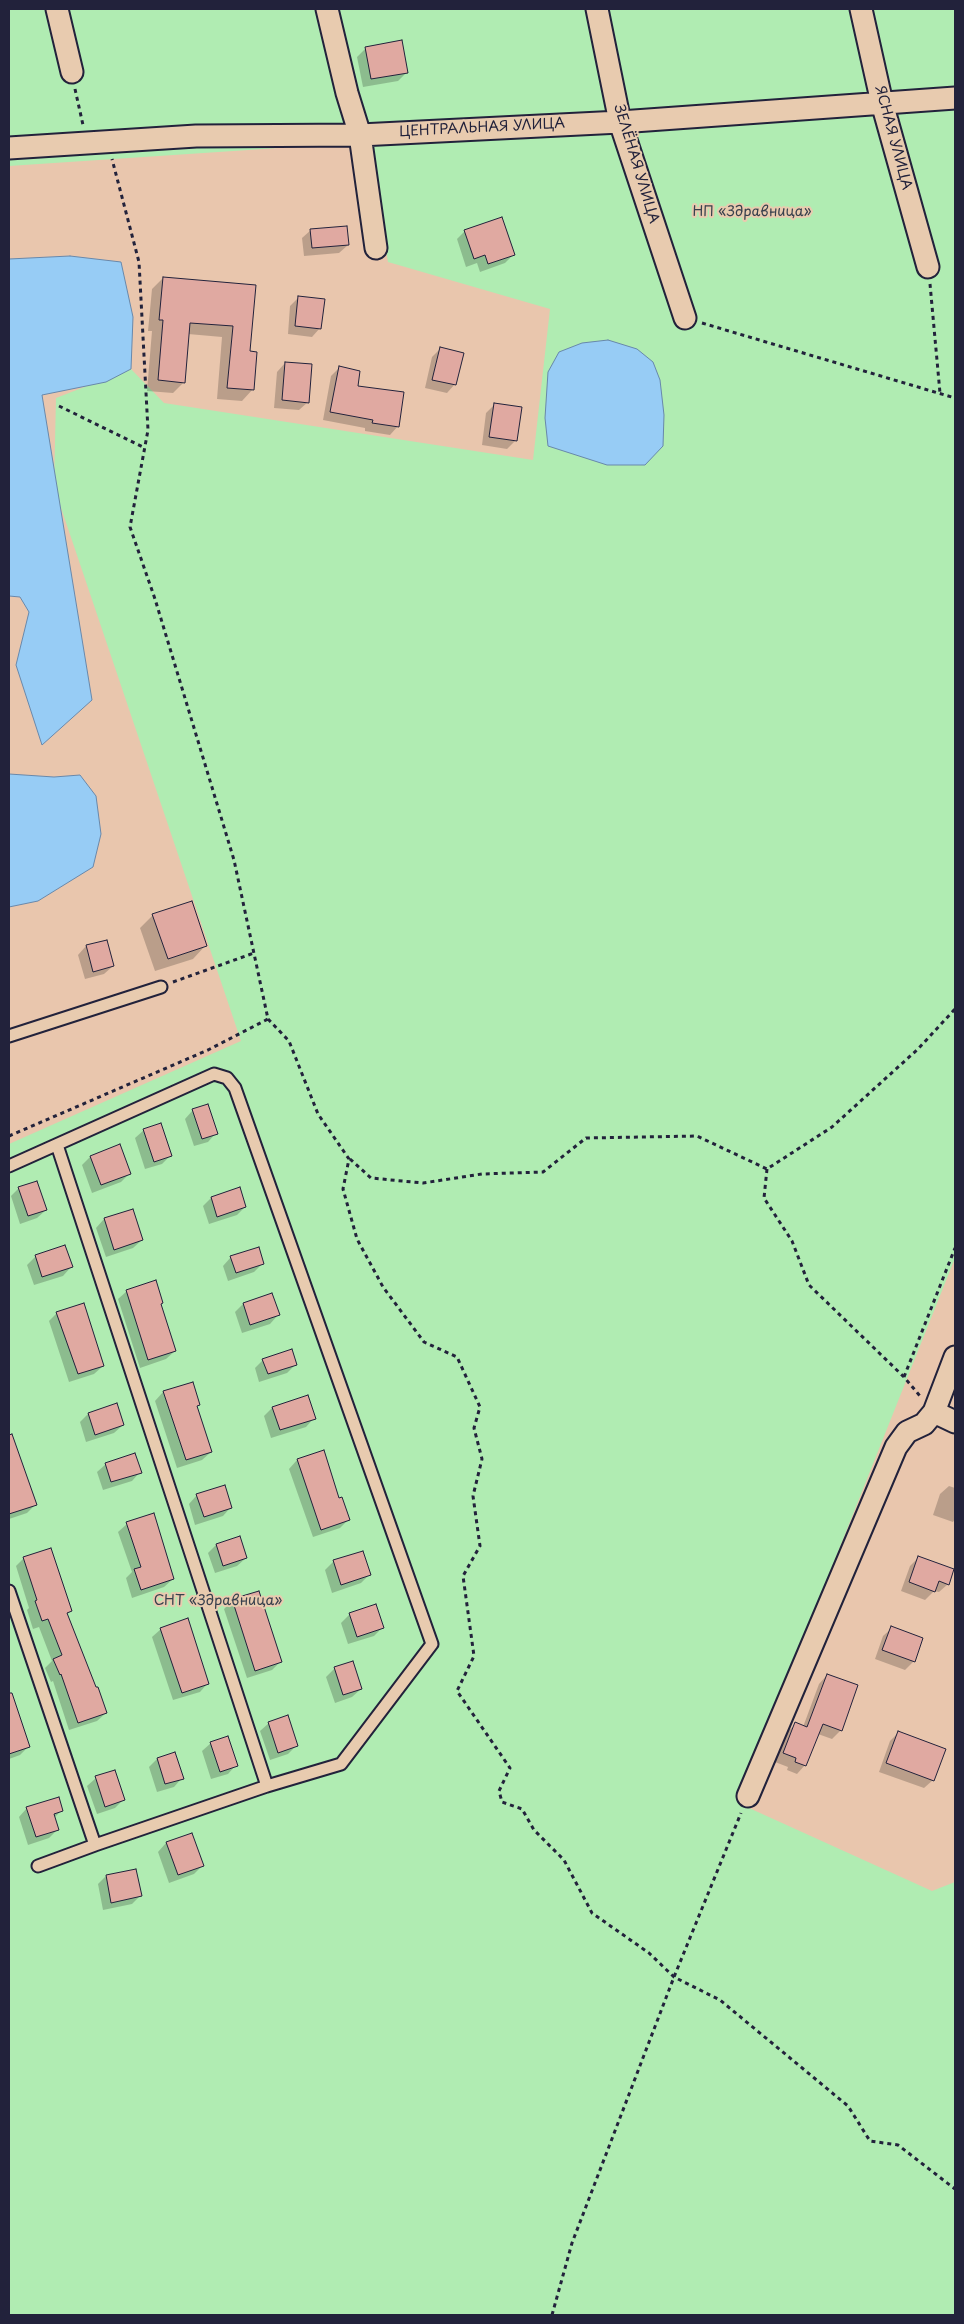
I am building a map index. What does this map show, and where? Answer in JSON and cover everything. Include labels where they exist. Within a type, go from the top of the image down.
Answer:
[{"type":"street","points":[[57,9],[72,72]]},
{"type":"street","points":[[327,9],[347,93],[360,135],[376,248]]},
{"type":"street","name":"ЗЕЛЁНАЯ УЛИЦА","points":[[597,9],[620,122],[685,318]]},
{"type":"street","name":"ЯСНАЯ УЛИЦА","points":[[860,9],[882,103],[928,266]]},
{"type":"street","name":"ЦЕНТРАЛЬНАЯ УЛИЦА","points":[[9,148],[196,136],[360,135],[620,122],[955,98]]},
{"type":"street","points":[[748,1796],[896,1447],[908,1432],[924,1424],[934,1412],[955,1358]]},
{"type":"street","points":[[934,1412],[955,1422]]},
{"type":"lane","points":[[9,1036],[161,987]]},
{"type":"lane","points":[[9,1166],[214,1074],[227,1078],[235,1088],[432,1644],[341,1764],[267,1786],[38,1866]]},
{"type":"lane","points":[[57,1145],[267,1786]]},
{"type":"lane","points":[[9,1591],[95,1845]]},
{"type":"path","points":[[72,72],[139,262],[148,430],[130,527],[155,599],[234,860],[268,1020],[289,1041],[318,1114],[349,1159],[371,1178],[423,1182],[482,1174],[543,1172],[586,1138],[697,1136],[767,1169]]},
{"type":"path","points":[[928,266],[940,393]]},
{"type":"path","points":[[685,318],[955,398]]},
{"type":"path","points":[[60,406],[145,448]]},
{"type":"path","points":[[161,987],[254,953]]},
{"type":"path","points":[[767,1169],[832,1127],[918,1049],[955,1009]]},
{"type":"path","points":[[9,1136],[208,1050],[268,1020]]},
{"type":"path","points":[[349,1159],[343,1189],[357,1239],[383,1287],[424,1342],[457,1357],[480,1407],[474,1428],[482,1459],[473,1496],[480,1546],[463,1576],[474,1656],[457,1692],[510,1768],[500,1791],[502,1802],[522,1809],[534,1830],[564,1860],[592,1913],[649,1953],[674,1977],[720,2000],[848,2106],[870,2141],[898,2145],[955,2189]]},
{"type":"path","points":[[767,1169],[764,1198],[792,1242],[809,1286],[904,1377],[934,1412]]},
{"type":"path","points":[[904,1377],[955,1248]]},
{"type":"path","points":[[552,2315],[572,2244],[674,1977],[748,1796]]},
{"type":"green space","points":[[9,9],[955,9],[955,1258],[738,1803],[932,1891],[955,1882],[955,2315],[9,2315],[9,1144],[241,1041],[54,487],[56,398],[131,369],[164,403],[533,460],[550,309],[388,262],[368,142],[9,166]]},
{"type":"water","points":[[70,256],[121,262],[133,317],[131,369],[106,382],[42,395],[92,700],[42,745],[16,665],[29,612],[20,597],[9,596],[9,259]]},
{"type":"water","points":[[608,340],[637,349],[653,362],[660,380],[664,415],[663,446],[645,465],[607,465],[548,446],[545,418],[548,372],[559,352],[582,343]]},
{"type":"water","points":[[9,774],[54,777],[80,775],[96,796],[101,834],[93,867],[38,901],[9,907]]},
{"type":"building","points":[[402,40],[408,73],[371,79],[365,47]]},
{"type":"building","points":[[502,217],[515,255],[488,264],[485,255],[474,259],[464,230]]},
{"type":"building","points":[[347,226],[349,245],[312,248],[310,229]]},
{"type":"building","points":[[163,277],[256,285],[250,351],[257,352],[254,390],[227,388],[233,326],[190,323],[185,383],[158,380],[163,320],[159,320]]},
{"type":"building","points":[[298,296],[325,299],[321,329],[295,326]]},
{"type":"building","points":[[440,347],[464,353],[456,385],[432,380]]},
{"type":"building","points":[[285,362],[312,364],[309,403],[282,400]]},
{"type":"building","points":[[339,366],[360,371],[358,386],[404,392],[399,427],[372,423],[373,420],[330,412]]},
{"type":"building","points":[[494,403],[522,407],[517,441],[489,437]]},
{"type":"building","points":[[192,901],[207,946],[168,959],[152,914]]},
{"type":"building","points":[[107,940],[114,966],[93,972],[86,945]]},
{"type":"building","points":[[208,1104],[218,1134],[202,1139],[192,1109]]},
{"type":"building","points":[[161,1123],[172,1156],[154,1162],[143,1129]]},
{"type":"building","points":[[120,1144],[131,1174],[101,1185],[90,1156]]},
{"type":"building","points":[[37,1181],[47,1210],[28,1216],[18,1187]]},
{"type":"building","points":[[240,1187],[246,1207],[217,1217],[211,1197]]},
{"type":"building","points":[[133,1209],[143,1240],[114,1250],[104,1218]]},
{"type":"building","points":[[65,1245],[73,1267],[42,1277],[35,1255]]},
{"type":"building","points":[[259,1247],[264,1264],[236,1273],[230,1256]]},
{"type":"building","points":[[156,1280],[163,1303],[161,1304],[176,1351],[148,1360],[126,1290]]},
{"type":"building","points":[[272,1293],[280,1315],[250,1325],[243,1303]]},
{"type":"building","points":[[84,1303],[104,1366],[78,1374],[56,1312]]},
{"type":"building","points":[[292,1349],[297,1365],[268,1374],[262,1359]]},
{"type":"building","points":[[193,1382],[200,1405],[197,1406],[212,1452],[186,1460],[163,1391]]},
{"type":"building","points":[[308,1395],[316,1419],[280,1430],[272,1407]]},
{"type":"building","points":[[117,1403],[124,1425],[95,1435],[88,1413]]},
{"type":"building","points":[[12,1434],[37,1505],[9,1514],[9,1435]]},
{"type":"building","points":[[324,1450],[339,1498],[342,1497],[350,1520],[321,1530],[297,1459]]},
{"type":"building","points":[[135,1453],[142,1473],[111,1482],[105,1463]]},
{"type":"building","points":[[225,1485],[232,1508],[204,1517],[196,1494]]},
{"type":"building","points":[[154,1513],[174,1579],[141,1590],[134,1569],[141,1567],[126,1522]]},
{"type":"building","points":[[240,1536],[247,1558],[223,1566],[216,1544]]},
{"type":"building","points":[[51,1548],[72,1611],[67,1613],[107,1713],[78,1723],[61,1674],[53,1659],[62,1655],[48,1619],[42,1621],[23,1557]]},
{"type":"building","points":[[363,1551],[371,1575],[341,1585],[333,1560]]},
{"type":"building","points":[[918,1556],[954,1569],[949,1585],[939,1581],[935,1592],[909,1582]]},
{"type":"building","points":[[259,1591],[282,1662],[255,1671],[232,1599]]},
{"type":"building","points":[[376,1604],[384,1628],[357,1637],[349,1613]]},
{"type":"building","points":[[188,1618],[209,1684],[182,1693],[160,1628]]},
{"type":"building","points":[[891,1626],[923,1638],[915,1662],[882,1650]]},
{"type":"building","points":[[353,1661],[362,1689],[343,1695],[334,1667]]},
{"type":"building","points":[[827,1674],[858,1685],[842,1731],[823,1724],[806,1766],[795,1762],[796,1758],[783,1753],[795,1722],[807,1727]]},
{"type":"building","points":[[9,1693],[12,1693],[30,1747],[9,1754]]},
{"type":"building","points":[[288,1715],[298,1746],[278,1753],[268,1722]]},
{"type":"building","points":[[898,1731],[946,1749],[934,1781],[886,1763]]},
{"type":"building","points":[[228,1736],[238,1766],[220,1772],[210,1742]]},
{"type":"building","points":[[175,1752],[184,1779],[165,1784],[157,1758]]},
{"type":"building","points":[[115,1770],[125,1800],[105,1807],[95,1776]]},
{"type":"building","points":[[59,1797],[63,1811],[54,1814],[59,1830],[36,1837],[26,1807]]},
{"type":"building","points":[[192,1833],[204,1866],[178,1875],[166,1842]]},
{"type":"building","points":[[136,1869],[142,1896],[111,1903],[106,1875]]},
{"type":"park label","name":"НП «Здравница»","points":[[752,212]]},
{"type":"park label","name":"СНТ «Здравница»","points":[[218,1601]]}]
